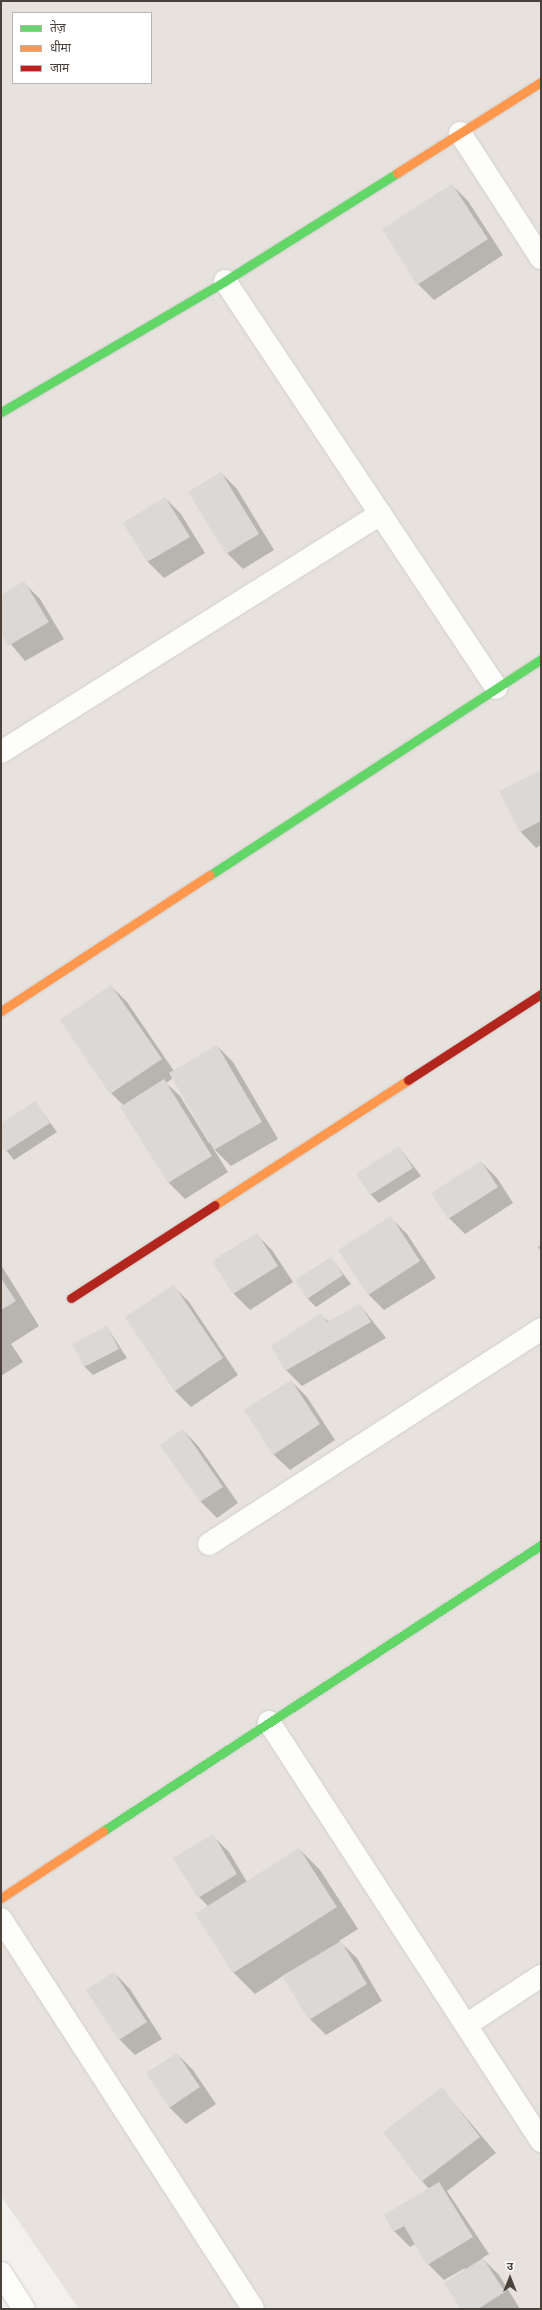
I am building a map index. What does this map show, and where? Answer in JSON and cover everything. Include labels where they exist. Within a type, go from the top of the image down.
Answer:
[{"type":"street","points":[[1,412],[225,281],[541,82]]},
{"type":"street","points":[[460,133],[541,258]]},
{"type":"street","points":[[225,281],[496,688]]},
{"type":"street","points":[[1,752],[380,514]]},
{"type":"street","points":[[1,1011],[541,659]]},
{"type":"street","points":[[71,1298],[541,994]]},
{"type":"street","points":[[209,1544],[541,1329]]},
{"type":"street","points":[[1,1898],[541,1545]]},
{"type":"street","points":[[270,1722],[541,2140]]},
{"type":"street","points":[[1,1919],[253,2309]]},
{"type":"street","points":[[466,2025],[541,1976]]},
{"type":"street","points":[[1,2273],[24,2309]]},
{"type":"shaded area","points":[[1,1],[541,1],[541,2309],[79,2309],[1,2196]]},
{"type":"building","points":[[452,184],[488,239],[417,285],[382,229]]},
{"type":"building","points":[[221,472],[259,534],[226,554],[188,492]]},
{"type":"building","points":[[165,497],[190,537],[147,562],[123,523]]},
{"type":"building","points":[[24,581],[49,622],[8,646],[1,634],[1,595]]},
{"type":"building","points":[[541,770],[541,821],[520,832],[499,791]]},
{"type":"building","points":[[111,985],[162,1059],[110,1094],[60,1020]]},
{"type":"building","points":[[217,1045],[262,1122],[214,1150],[169,1073]]},
{"type":"building","points":[[164,1079],[212,1156],[168,1183],[120,1107]]},
{"type":"building","points":[[36,1101],[50,1123],[5,1152],[1,1145],[1,1123]]},
{"type":"building","points":[[399,1146],[413,1168],[370,1195],[356,1174]]},
{"type":"building","points":[[481,1161],[498,1187],[448,1219],[431,1193]]},
{"type":"building","points":[[391,1216],[420,1261],[368,1295],[338,1250]]},
{"type":"building","points":[[257,1233],[278,1266],[233,1294],[212,1261]]},
{"type":"building","points":[[331,1257],[343,1275],[307,1299],[295,1280]]},
{"type":"building","points":[[1,1278],[16,1301],[1,1310]]},
{"type":"building","points":[[174,1285],[223,1358],[175,1391],[125,1317]]},
{"type":"building","points":[[360,1304],[371,1322],[285,1371],[271,1346],[321,1313],[327,1322]]},
{"type":"building","points":[[107,1326],[119,1349],[84,1367],[72,1344]]},
{"type":"building","points":[[291,1380],[320,1424],[273,1455],[244,1410]]},
{"type":"building","points":[[183,1429],[223,1487],[200,1502],[160,1445]]},
{"type":"building","points":[[213,1834],[237,1874],[198,1898],[173,1858]]},
{"type":"building","points":[[299,1848],[337,1907],[233,1973],[195,1914]]},
{"type":"building","points":[[341,1941],[367,1984],[309,2020],[282,1976]]},
{"type":"building","points":[[114,1972],[147,2022],[119,2040],[86,1990]]},
{"type":"building","points":[[177,2053],[200,2087],[169,2108],[146,2073]]},
{"type":"building","points":[[442,2087],[480,2137],[421,2182],[383,2132]]},
{"type":"building","points":[[439,2182],[473,2237],[427,2265],[404,2226],[393,2232],[384,2215]]},
{"type":"building","points":[[483,2258],[505,2292],[478,2309],[461,2309],[444,2283]]},
{"type":"traffic: fast","points":[[1,412],[225,281],[397,173]]},
{"type":"traffic: fast","points":[[210,875],[541,659]]},
{"type":"traffic: fast","points":[[103,1831],[541,1545]]},
{"type":"traffic: slow","points":[[397,173],[541,82]]},
{"type":"traffic: slow","points":[[1,1011],[210,875]]},
{"type":"traffic: slow","points":[[215,1205],[408,1080]]},
{"type":"traffic: slow","points":[[1,1898],[103,1831]]},
{"type":"traffic: jam","points":[[408,1080],[541,994]]},
{"type":"traffic: jam","points":[[71,1298],[215,1205]]}]
